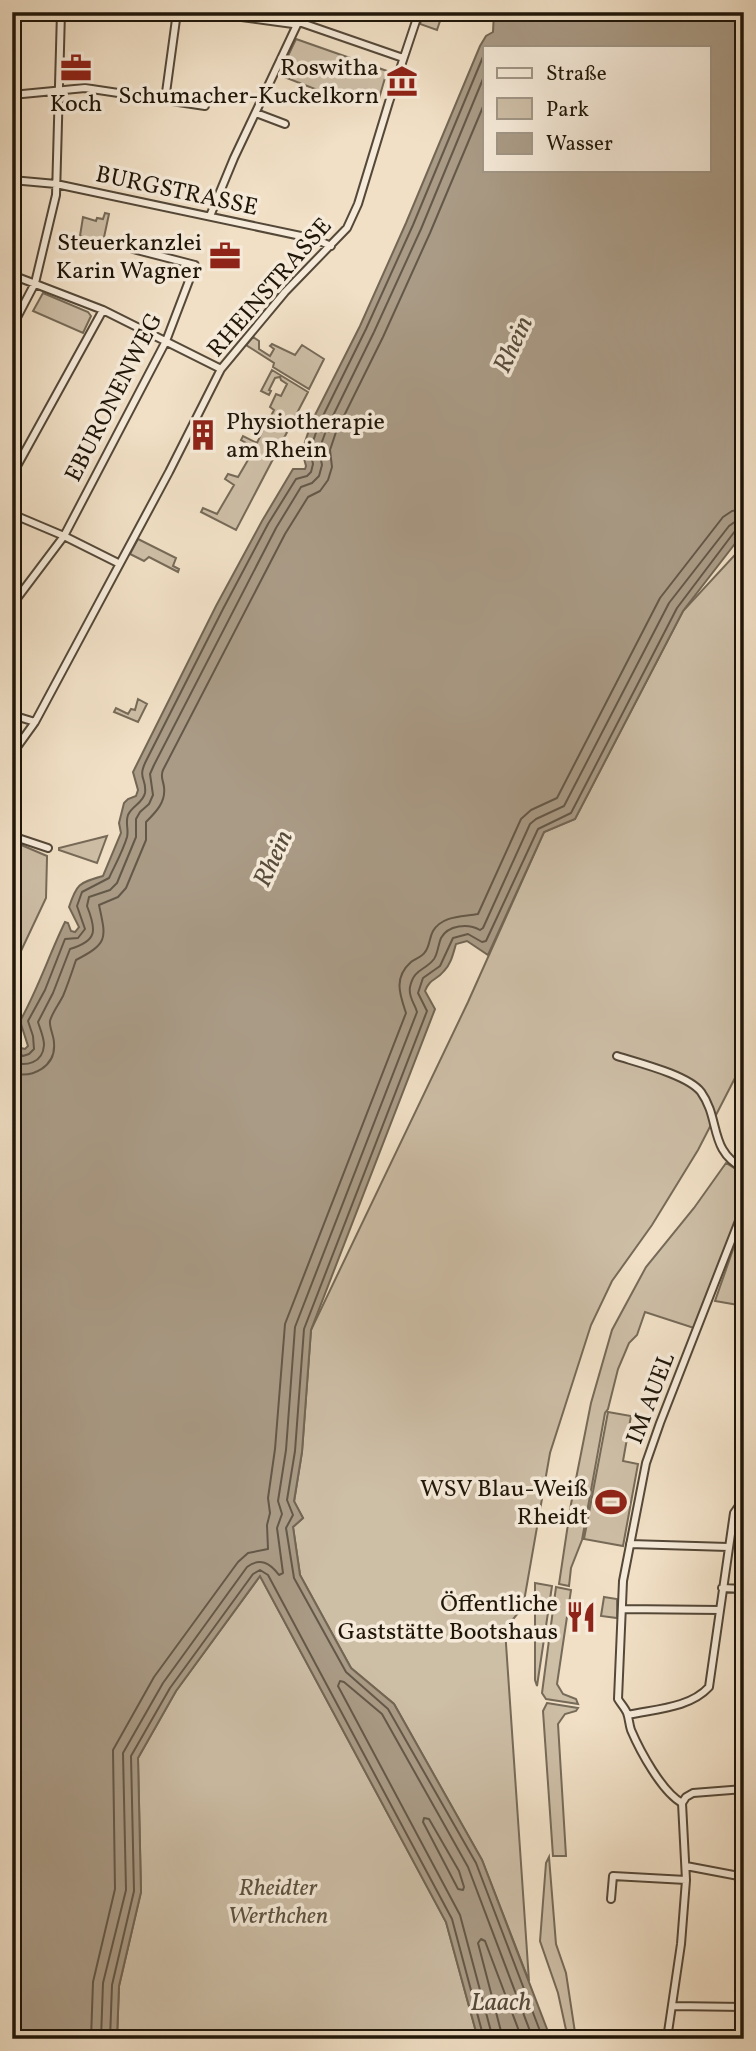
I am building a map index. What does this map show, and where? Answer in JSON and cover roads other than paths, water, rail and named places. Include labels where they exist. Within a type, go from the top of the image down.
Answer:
[{"type":"street","points":[[12,327],[35,283],[56,195],[61,12]]},
{"type":"street","points":[[165,100],[177,12]]},
{"type":"street","points":[[204,12],[292,24],[299,22],[403,58]]},
{"type":"street","points":[[210,216],[303,12]]},
{"type":"street","name":"RHEINSTRASSE","points":[[12,754],[35,722],[221,369],[285,292],[347,228],[358,204],[419,12]]},
{"type":"street","points":[[12,95],[85,88],[205,106]]},
{"type":"street","points":[[256,113],[285,124]]},
{"type":"street","name":"BURGSTRASSE","points":[[12,180],[56,184],[316,239],[331,246]]},
{"type":"street","name":"EBURONENWEG","points":[[12,605],[64,536],[166,341],[195,265],[133,249],[122,242]]},
{"type":"street","points":[[12,275],[103,310],[221,369]]},
{"type":"street","points":[[12,475],[103,310]]},
{"type":"street","points":[[12,514],[118,563]]},
{"type":"street","points":[[12,715],[35,722]]},
{"type":"street","points":[[12,836],[48,848]]},
{"type":"street","points":[[617,1056],[683,1079],[700,1090],[726,1157],[744,1169]]},
{"type":"street","name":"IM AUEL","points":[[682,1803],[671,1795],[656,1774],[629,1726],[628,1715],[618,1699],[623,1581],[648,1456],[744,1208]]},
{"type":"street","points":[[628,1715],[684,1703],[700,1697],[709,1686],[734,1513],[743,1500]]},
{"type":"street","points":[[630,1544],[728,1547]]},
{"type":"street","points":[[722,1588],[744,1589]]},
{"type":"street","points":[[622,1609],[720,1609]]},
{"type":"street","points":[[667,2039],[681,1944],[686,1880],[682,1803],[692,1793],[744,1789]]},
{"type":"street","points":[[686,1866],[744,1877]]},
{"type":"street","points":[[611,1899],[613,1876],[686,1880]]},
{"type":"street","points":[[672,2006],[744,2007]]},
{"type":"water","points":[[494,12],[744,12],[744,532],[683,611],[575,819],[544,832],[488,955],[467,941],[456,944],[446,968],[425,991],[435,1009],[311,1330],[302,1452],[294,1501],[303,1518],[293,1527],[300,1575],[351,1668],[394,1704],[482,1860],[547,2029],[548,2039],[478,2039],[446,1922],[260,1576],[176,1691],[138,1758],[141,1892],[119,1986],[117,2039],[12,2039],[12,1039],[21,1048],[28,1046],[20,1021],[65,922],[71,931],[75,932],[79,927],[69,907],[74,893],[80,885],[103,876],[121,833],[119,823],[124,803],[136,796],[138,790],[133,772],[262,521],[293,469],[305,469],[302,451],[312,421],[360,326],[486,36],[493,32]]},
{"type":"place","name":"Koch","points":[[76,68]]},
{"type":"place","name":"Roswitha Schumacher-Kuckelkorn","points":[[402,81]]},
{"type":"place","name":"Steuerkanzlei Karin Wagner","points":[[225,256]]},
{"type":"place","name":"Physiotherapie am Rhein","points":[[203,435]]},
{"type":"place","name":"WSV Blau-Weiß Rheidt","points":[[611,1502]]},
{"type":"place","name":"Öffentliche Gaststätte Bootshaus","points":[[581,1617]]},
{"type":"water label","name":"Rhein","points":[[512,344]]},
{"type":"water label","name":"Rhein","points":[[272,858]]},
{"type":"water label","name":"Laach","points":[[501,2001]]},
{"type":"park label","name":"Rheidter Werthchen","points":[[278,1901]]}]
